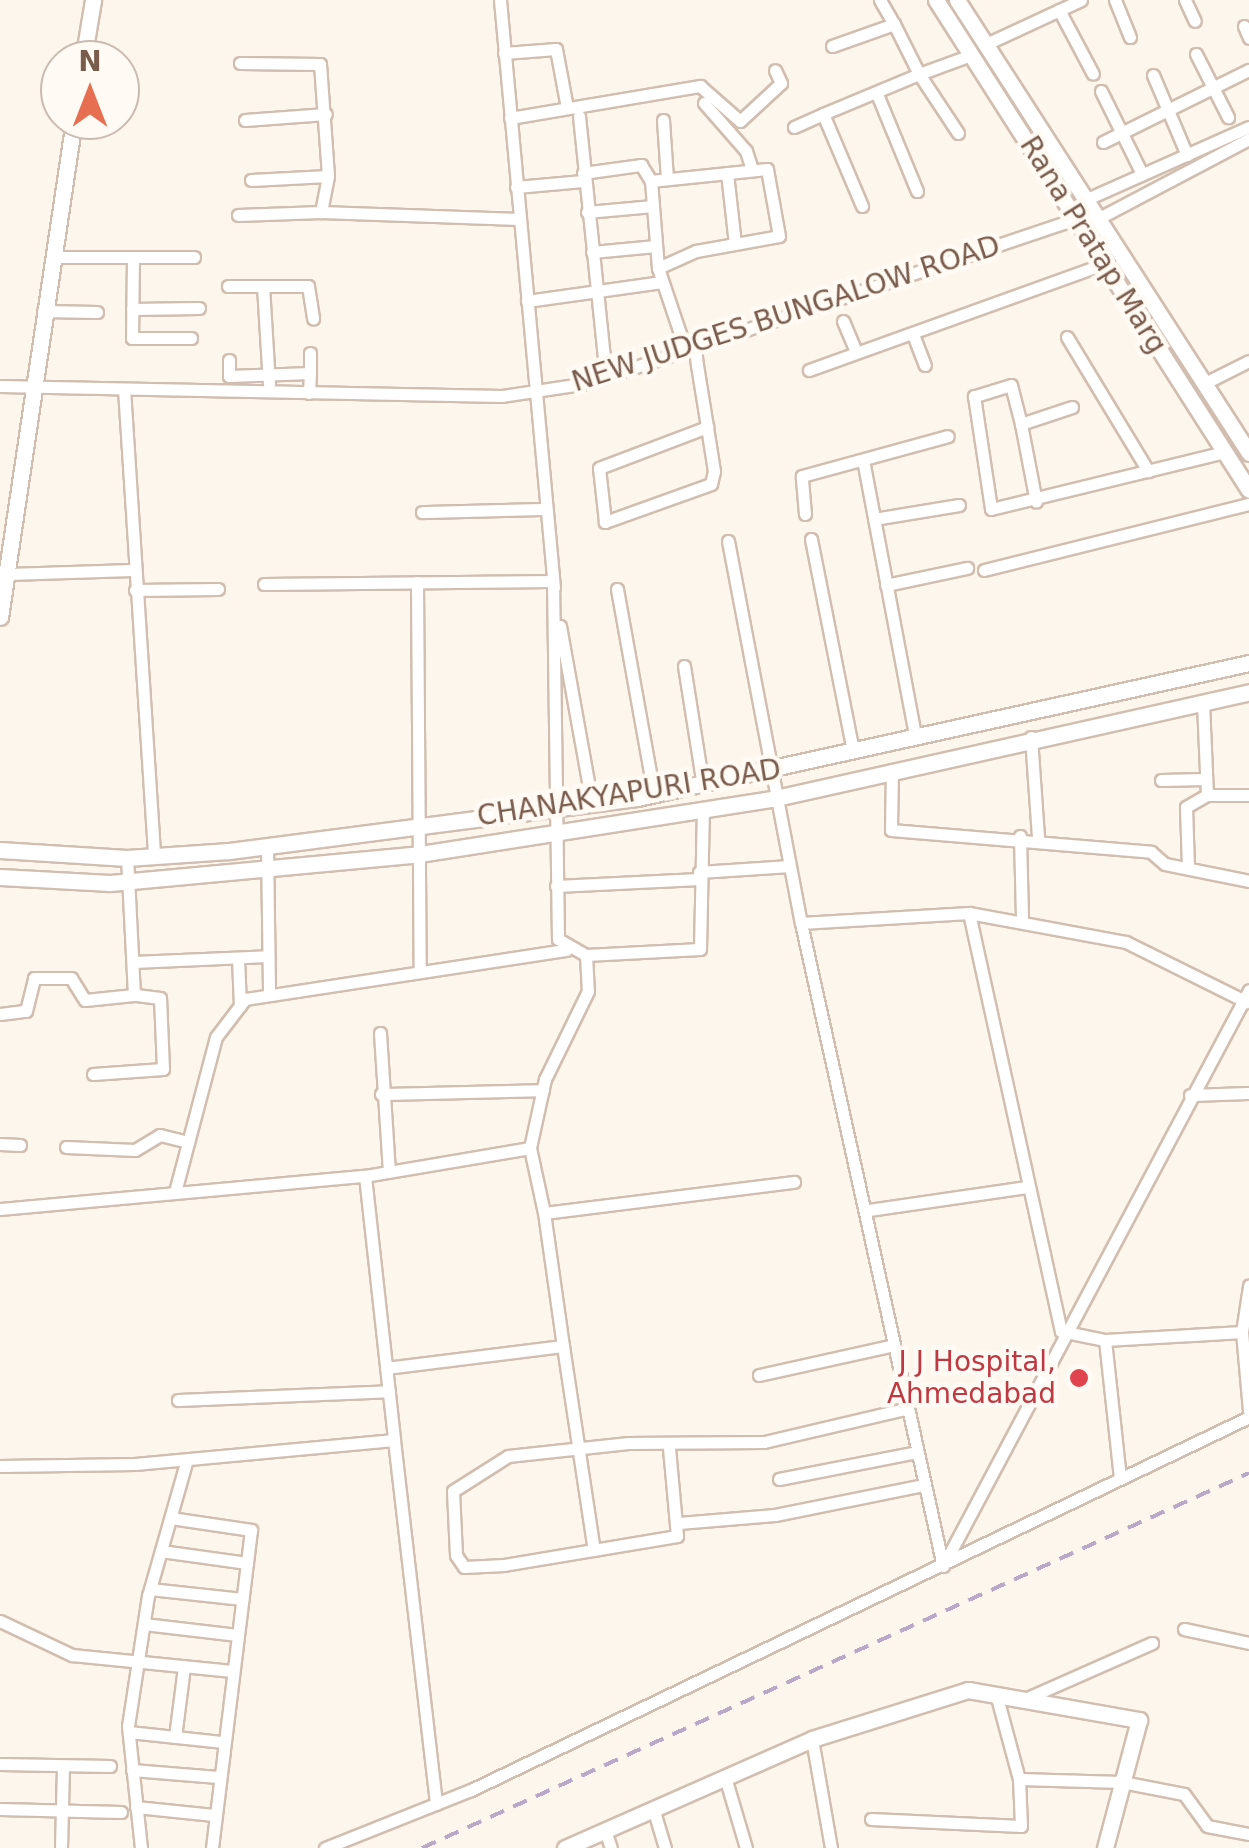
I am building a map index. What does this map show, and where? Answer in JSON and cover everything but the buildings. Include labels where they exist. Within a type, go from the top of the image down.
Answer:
[{"type":"street","points":[[86,40],[93,0]]},
{"type":"street","points":[[500,0],[553,582],[592,804]]},
{"type":"street","points":[[880,0],[919,74],[958,134]]},
{"type":"street","name":"Rana Pratap Marg","points":[[936,0],[978,50],[1087,198],[1249,453]]},
{"type":"street","name":"Rana Pratap Marg","points":[[957,0],[978,50],[1076,219],[1109,262],[1249,490]]},
{"type":"street","points":[[794,127],[978,50],[1081,0]]},
{"type":"street","points":[[1115,0],[1130,37]]},
{"type":"street","points":[[1186,0],[1195,21]]},
{"type":"street","points":[[1059,10],[1093,74]]},
{"type":"street","points":[[832,46],[894,24]]},
{"type":"street","points":[[504,53],[556,48],[567,108]]},
{"type":"street","points":[[1196,54],[1228,117]]},
{"type":"street","points":[[240,63],[320,64],[328,176],[321,212]]},
{"type":"street","points":[[510,118],[700,86],[740,121],[781,84],[775,70]]},
{"type":"street","points":[[1103,142],[1249,70]]},
{"type":"street","points":[[1153,75],[1187,155]]},
{"type":"street","points":[[1101,91],[1142,174]]},
{"type":"street","points":[[877,94],[917,191]]},
{"type":"street","points":[[704,103],[746,151],[752,170]]},
{"type":"street","points":[[245,120],[326,114]]},
{"type":"street","points":[[824,114],[862,206]]},
{"type":"street","points":[[578,116],[606,376]]},
{"type":"street","points":[[663,120],[667,179]]},
{"type":"street","points":[[1076,219],[1087,198],[1249,128]]},
{"type":"street","name":"NEW JUDGES BUNGALOW ROAD","points":[[0,386],[310,394],[535,391],[606,376],[1076,219],[1100,218],[1249,138]]},
{"type":"street","points":[[0,617],[30,387],[71,140]]},
{"type":"street","points":[[516,187],[641,165],[652,180],[658,268],[690,347],[707,427],[712,484],[605,522],[600,468],[707,427]]},
{"type":"street","points":[[652,180],[767,169],[778,236],[735,244],[658,268]]},
{"type":"street","points":[[727,173],[735,244]]},
{"type":"street","points":[[252,180],[328,176]]},
{"type":"street","points":[[587,212],[653,206]]},
{"type":"street","points":[[238,215],[321,212],[519,218]]},
{"type":"street","points":[[592,252],[656,246]]},
{"type":"street","points":[[52,257],[194,257]]},
{"type":"street","points":[[133,258],[132,309],[137,341],[191,338]]},
{"type":"street","points":[[808,370],[914,337],[1109,262]]},
{"type":"street","points":[[527,301],[662,282]]},
{"type":"street","points":[[228,286],[308,286],[313,319]]},
{"type":"street","points":[[263,286],[269,393]]},
{"type":"street","points":[[132,309],[199,308]]},
{"type":"street","points":[[43,311],[98,312]]},
{"type":"street","points":[[843,321],[856,352]]},
{"type":"street","points":[[914,337],[925,365]]},
{"type":"street","points":[[1067,337],[1148,471]]},
{"type":"street","points":[[310,353],[310,394]]},
{"type":"street","points":[[228,360],[229,392]]},
{"type":"street","points":[[1203,384],[1249,361]]},
{"type":"street","points":[[228,376],[310,373]]},
{"type":"street","points":[[1036,502],[1011,384],[974,396],[988,506],[996,512],[1036,502],[1148,471],[1224,452]]},
{"type":"street","points":[[124,389],[154,857]]},
{"type":"street","points":[[1020,424],[1072,407]]},
{"type":"street","points":[[805,514],[802,476],[864,465],[948,436]]},
{"type":"street","points":[[864,465],[915,734]]},
{"type":"street","points":[[984,570],[1249,504]]},
{"type":"street","points":[[874,520],[959,505]]},
{"type":"street","points":[[422,512],[545,509]]},
{"type":"street","points":[[811,539],[853,751]]},
{"type":"street","points":[[728,541],[801,922],[869,1210],[905,1409],[943,1566]]},
{"type":"street","points":[[886,585],[967,568]]},
{"type":"street","points":[[6,574],[134,570]]},
{"type":"street","points":[[417,582],[422,826],[420,971]]},
{"type":"street","points":[[264,584],[553,582]]},
{"type":"street","points":[[553,582],[556,886],[558,939],[566,950]]},
{"type":"street","points":[[616,589],[654,795]]},
{"type":"street","points":[[136,590],[218,590]]},
{"type":"street","name":"CHANAKYAPURI ROAD","points":[[0,850],[154,857],[654,795],[771,773],[915,734],[1249,664]]},
{"type":"street","points":[[684,666],[703,786]]},
{"type":"street","points":[[0,878],[128,882],[267,872],[420,854],[776,798],[1031,736],[1249,692]]},
{"type":"street","points":[[1203,703],[1208,795]]},
{"type":"street","points":[[974,721],[981,749]]},
{"type":"street","points":[[1031,736],[1038,838]]},
{"type":"street","points":[[892,770],[891,830],[1020,836],[1150,852],[1188,867],[1249,880]]},
{"type":"street","points":[[1161,780],[1206,778]]},
{"type":"street","points":[[1188,867],[1186,807],[1208,795],[1249,795]]},
{"type":"street","points":[[174,1192],[216,1038],[240,1006],[269,994],[566,950],[586,955],[700,949],[703,811]]},
{"type":"street","points":[[1020,836],[1022,920]]},
{"type":"street","points":[[267,846],[269,994]]},
{"type":"street","points":[[127,858],[134,995]]},
{"type":"street","points":[[556,886],[790,866]]},
{"type":"street","points":[[801,922],[969,913],[1022,920],[1126,942],[1245,1002]]},
{"type":"street","points":[[969,913],[1026,1188],[1062,1332]]},
{"type":"street","points":[[586,955],[588,991],[543,1090],[530,1148],[544,1213],[594,1550]]},
{"type":"street","points":[[133,962],[268,956]]},
{"type":"street","points":[[238,958],[240,1006]]},
{"type":"street","points":[[0,1014],[26,1012],[34,978],[71,978],[85,1000],[134,995],[160,998],[163,1069],[93,1074]]},
{"type":"street","points":[[943,1566],[1062,1332],[1249,990]]},
{"type":"street","points":[[380,1033],[389,1172]]},
{"type":"street","points":[[381,1094],[543,1090]]},
{"type":"street","points":[[1190,1095],[1249,1092]]},
{"type":"street","points":[[66,1147],[135,1150],[160,1135],[188,1142]]},
{"type":"street","points":[[0,1144],[20,1145]]},
{"type":"street","points":[[0,1209],[365,1176],[530,1148]]},
{"type":"street","points":[[365,1176],[436,1804]]},
{"type":"street","points":[[544,1213],[794,1182]]},
{"type":"street","points":[[869,1210],[1026,1188]]},
{"type":"street","points":[[325,1848],[436,1804],[943,1566],[1249,1414],[1242,1332],[1249,1286]]},
{"type":"street","points":[[1062,1332],[1105,1340],[1242,1332]]},
{"type":"street","points":[[1105,1340],[1120,1478]]},
{"type":"street","points":[[760,1375],[894,1345]]},
{"type":"street","points":[[386,1368],[563,1346]]},
{"type":"street","points":[[178,1400],[389,1391]]},
{"type":"street","points":[[669,1448],[679,1523],[670,1539],[464,1567],[456,1554],[453,1491],[508,1456],[578,1448],[764,1442],[905,1409]]},
{"type":"street","points":[[0,1466],[187,1459],[394,1440]]},
{"type":"street","points":[[780,1479],[916,1452]]},
{"type":"street","points":[[141,1848],[129,1732],[150,1589],[187,1459]]},
{"type":"street","points":[[679,1523],[785,1514],[924,1485]]},
{"type":"street","points":[[171,1518],[246,1527],[247,1563],[212,1848]]},
{"type":"street","points":[[161,1552],[247,1563]]},
{"type":"street","points":[[150,1589],[242,1598]]},
{"type":"street","points":[[0,1621],[72,1656],[232,1671]]},
{"type":"street","points":[[144,1624],[237,1634]]},
{"type":"street","points":[[1184,1628],[1249,1642]]},
{"type":"street","points":[[1025,1700],[1152,1642]]},
{"type":"street","points":[[176,1736],[184,1666]]},
{"type":"street","points":[[871,1819],[1021,1826],[1018,1779],[996,1694]]},
{"type":"street","points":[[566,1848],[812,1739],[922,1698],[996,1694],[1139,1720],[1105,1848]]},
{"type":"street","points":[[129,1732],[222,1742]]},
{"type":"street","points":[[812,1739],[831,1848]]},
{"type":"street","points":[[0,1764],[110,1766]]},
{"type":"street","points":[[61,1848],[63,1766]]},
{"type":"street","points":[[132,1770],[218,1777]]},
{"type":"street","points":[[725,1777],[746,1848]]},
{"type":"street","points":[[1018,1779],[1122,1782],[1184,1794],[1207,1826],[1249,1834]]},
{"type":"street","points":[[136,1807],[214,1815]]},
{"type":"street","points":[[653,1808],[665,1848]]},
{"type":"street","points":[[0,1809],[122,1812]]},
{"type":"street","points":[[605,1830],[611,1848]]},
{"type":"railway","points":[[422,1848],[1249,1473]]},
{"type":"place","name":"J J Hospital, Ahmedabad","points":[[1079,1378]]}]
